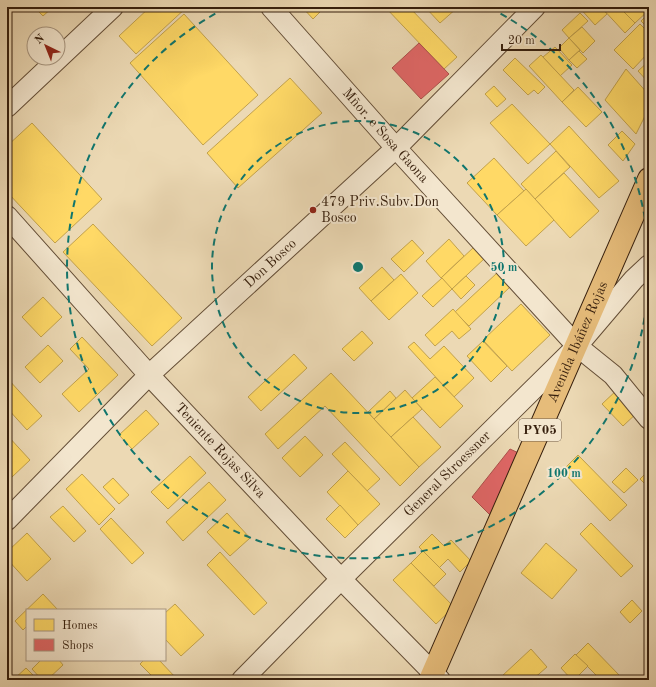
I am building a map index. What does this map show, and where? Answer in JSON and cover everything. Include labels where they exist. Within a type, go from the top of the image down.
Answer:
[{"type":"highway","name":"Avenida Ibáñez Rojas","points":[[434,678],[649,179]]},
{"type":"street","points":[[7,107],[113,7]]},
{"type":"street","name":"Mñor. e Sosa Gaona","points":[[271,7],[396,148],[577,346],[612,376],[649,419]]},
{"type":"street","name":"Don Bosco","points":[[7,520],[149,375],[396,148],[535,7]]},
{"type":"street","name":"Teniente Rojas Silva","points":[[7,216],[149,375],[434,678]]},
{"type":"street","name":"General Stroessner","points":[[242,680],[340,579],[577,346],[634,279],[649,265]]},
{"type":"building: Homes","points":[[34,7],[53,7],[43,16]]},
{"type":"building: Homes","points":[[150,7],[187,7],[136,54],[119,36]]},
{"type":"building: Homes","points":[[325,7],[313,19],[303,8]]},
{"type":"building: Homes","points":[[385,7],[409,7],[457,57],[444,69]]},
{"type":"building: Homes","points":[[425,7],[456,7],[457,8],[440,23]]},
{"type":"building: Homes","points":[[579,7],[601,7],[607,14],[595,25]]},
{"type":"building: Homes","points":[[601,7],[619,7],[635,23],[625,33]]},
{"type":"building: Homes","points":[[629,7],[649,7],[649,10],[635,23],[624,12]]},
{"type":"building: Homes","points":[[580,13],[588,21],[569,38],[562,30]]},
{"type":"building: Homes","points":[[649,13],[649,29],[641,21]]},
{"type":"building: Homes","points":[[184,14],[258,95],[203,145],[130,63]]},
{"type":"building: Homes","points":[[640,24],[649,33],[649,52],[633,69],[614,50]]},
{"type":"building: Homes","points":[[582,27],[595,41],[583,53],[569,38]]},
{"type":"building: Homes","points":[[569,38],[580,50],[569,60],[559,48]]},
{"type":"building: Homes","points":[[555,47],[572,65],[560,76],[543,57]]},
{"type":"building: Homes","points":[[579,51],[587,59],[577,68],[569,60]]},
{"type":"building: Homes","points":[[541,55],[574,90],[562,102],[529,66]]},
{"type":"building: Homes","points":[[515,58],[545,87],[538,94],[534,90],[528,95],[503,70]]},
{"type":"building: Homes","points":[[649,61],[649,83],[638,71]]},
{"type":"building: Homes","points":[[626,69],[649,95],[649,108],[636,134],[605,100]]},
{"type":"building: Homes","points":[[290,78],[322,113],[238,188],[207,153]]},
{"type":"building: Homes","points":[[494,86],[506,99],[497,107],[485,94]]},
{"type":"building: Homes","points":[[578,87],[602,112],[586,127],[562,102]]},
{"type":"building: Homes","points":[[512,104],[550,144],[528,164],[490,123]]},
{"type":"building: Homes","points":[[32,123],[102,199],[55,243],[7,192],[7,146]]},
{"type":"building: Homes","points":[[569,126],[619,181],[599,198],[550,144]]},
{"type":"building: Homes","points":[[622,131],[635,144],[623,161],[608,145]]},
{"type":"building: Homes","points":[[556,151],[570,167],[535,199],[521,184]]},
{"type":"building: Homes","points":[[494,158],[524,191],[497,215],[467,183]]},
{"type":"building: Homes","points":[[564,173],[599,211],[570,238],[535,199]]},
{"type":"building: Homes","points":[[526,189],[554,220],[526,246],[497,215]]},
{"type":"building: Homes","points":[[93,224],[182,318],[152,346],[63,252]]},
{"type":"building: Homes","points":[[449,239],[464,256],[441,278],[426,261]]},
{"type":"building: Homes","points":[[412,240],[424,253],[404,272],[391,259]]},
{"type":"building: Homes","points":[[474,247],[485,258],[452,289],[441,278]]},
{"type":"building: Homes","points":[[382,267],[394,280],[371,301],[359,288]]},
{"type":"building: Homes","points":[[497,273],[510,287],[469,326],[455,312]]},
{"type":"building: Homes","points":[[401,274],[418,293],[389,320],[371,301]]},
{"type":"building: Homes","points":[[466,276],[475,285],[461,299],[452,289]]},
{"type":"building: Homes","points":[[442,278],[452,289],[433,307],[422,296]]},
{"type":"building: Homes","points":[[43,297],[62,317],[41,337],[22,317]]},
{"type":"building: Homes","points":[[521,304],[550,335],[512,371],[483,340]]},
{"type":"building: Homes","points":[[453,309],[471,329],[459,339],[452,331],[435,346],[425,335]]},
{"type":"building: Homes","points":[[362,331],[373,343],[354,361],[342,349]]},
{"type":"building: Homes","points":[[82,337],[118,375],[79,412],[62,394],[89,369],[70,349]]},
{"type":"building: Homes","points":[[483,341],[507,366],[491,382],[467,356]]},
{"type":"building: Homes","points":[[414,342],[430,359],[444,346],[474,378],[454,397],[408,347]]},
{"type":"building: Homes","points":[[48,345],[63,361],[40,383],[25,367]]},
{"type":"building: Homes","points":[[294,354],[307,368],[261,411],[248,397]]},
{"type":"building: Homes","points":[[331,373],[419,467],[400,486],[325,406],[278,449],[265,434]]},
{"type":"building: Homes","points":[[435,377],[463,406],[440,428],[412,398]]},
{"type":"building: Homes","points":[[7,378],[42,416],[27,430],[7,408]]},
{"type":"building: Homes","points":[[618,389],[639,411],[623,426],[602,404]]},
{"type":"building: Homes","points":[[405,390],[422,409],[391,437],[374,419]]},
{"type":"building: Homes","points":[[390,391],[396,398],[374,419],[368,412]]},
{"type":"building: Homes","points":[[146,410],[159,424],[132,449],[119,435]]},
{"type":"building: Homes","points":[[413,417],[441,447],[419,467],[391,437]]},
{"type":"building: Homes","points":[[7,435],[30,460],[12,477],[7,472]]},
{"type":"building: Homes","points":[[305,436],[323,455],[300,477],[282,458]]},
{"type":"building: Homes","points":[[345,442],[380,479],[367,491],[332,454]]},
{"type":"building: Homes","points":[[578,455],[627,505],[610,521],[562,471]]},
{"type":"building: Homes","points":[[190,456],[206,473],[168,509],[151,492]]},
{"type":"building: Homes","points":[[626,468],[638,480],[624,493],[612,482]]},
{"type":"building: Homes","points":[[649,470],[649,488],[640,479]]},
{"type":"building: Homes","points":[[348,471],[380,504],[358,525],[327,492]]},
{"type":"building: Homes","points":[[82,474],[115,509],[99,525],[66,489]]},
{"type":"building: Homes","points":[[113,478],[129,495],[119,504],[103,487]]},
{"type":"building: Homes","points":[[209,482],[226,500],[183,541],[166,522]]},
{"type":"building: Homes","points":[[340,505],[358,525],[345,538],[326,519]]},
{"type":"building: Homes","points":[[63,506],[86,531],[74,542],[50,517]]},
{"type":"building: Homes","points":[[227,513],[250,538],[230,556],[207,532]]},
{"type":"building: Homes","points":[[111,518],[144,553],[132,564],[100,529]]},
{"type":"building: Homes","points":[[591,523],[633,566],[621,577],[580,534]]},
{"type":"building: Homes","points":[[27,533],[51,559],[27,581],[7,559],[7,552]]},
{"type":"building: Homes","points":[[432,534],[444,546],[451,540],[471,561],[460,572],[448,559],[439,568],[419,547]]},
{"type":"building: Homes","points":[[546,543],[577,570],[552,599],[521,573]]},
{"type":"building: Homes","points":[[423,551],[446,574],[434,586],[411,563]]},
{"type":"building: Homes","points":[[220,552],[267,603],[254,615],[207,565]]},
{"type":"building: Homes","points":[[411,563],[454,607],[436,624],[393,580]]},
{"type":"building: Homes","points":[[43,594],[57,609],[27,609]]},
{"type":"building: Homes","points":[[632,600],[642,611],[630,623],[620,612]]},
{"type":"building: Homes","points":[[175,604],[204,635],[181,656],[166,640],[166,612]]},
{"type":"building: Homes","points":[[26,610],[26,627],[23,630],[15,621]]},
{"type":"building: Homes","points":[[588,643],[620,676],[616,680],[601,680],[576,655]]},
{"type":"building: Homes","points":[[531,649],[547,667],[532,680],[507,680],[502,676]]},
{"type":"building: Homes","points":[[575,654],[588,666],[574,680],[572,680],[561,668]]},
{"type":"building: Homes","points":[[40,661],[60,661],[63,665],[47,680],[42,680],[32,669]]},
{"type":"building: Homes","points":[[143,661],[160,661],[176,678],[174,680],[156,680],[140,664]]},
{"type":"building: Homes","points":[[26,668],[38,680],[13,680]]},
{"type":"building: Shops","points":[[419,43],[449,74],[421,99],[392,68]]},
{"type":"building: Shops","points":[[510,449],[525,456],[492,517],[472,497]]},
{"type":"place","name":"479 Priv.Subv.Don Bosco","points":[[313,210]]}]
